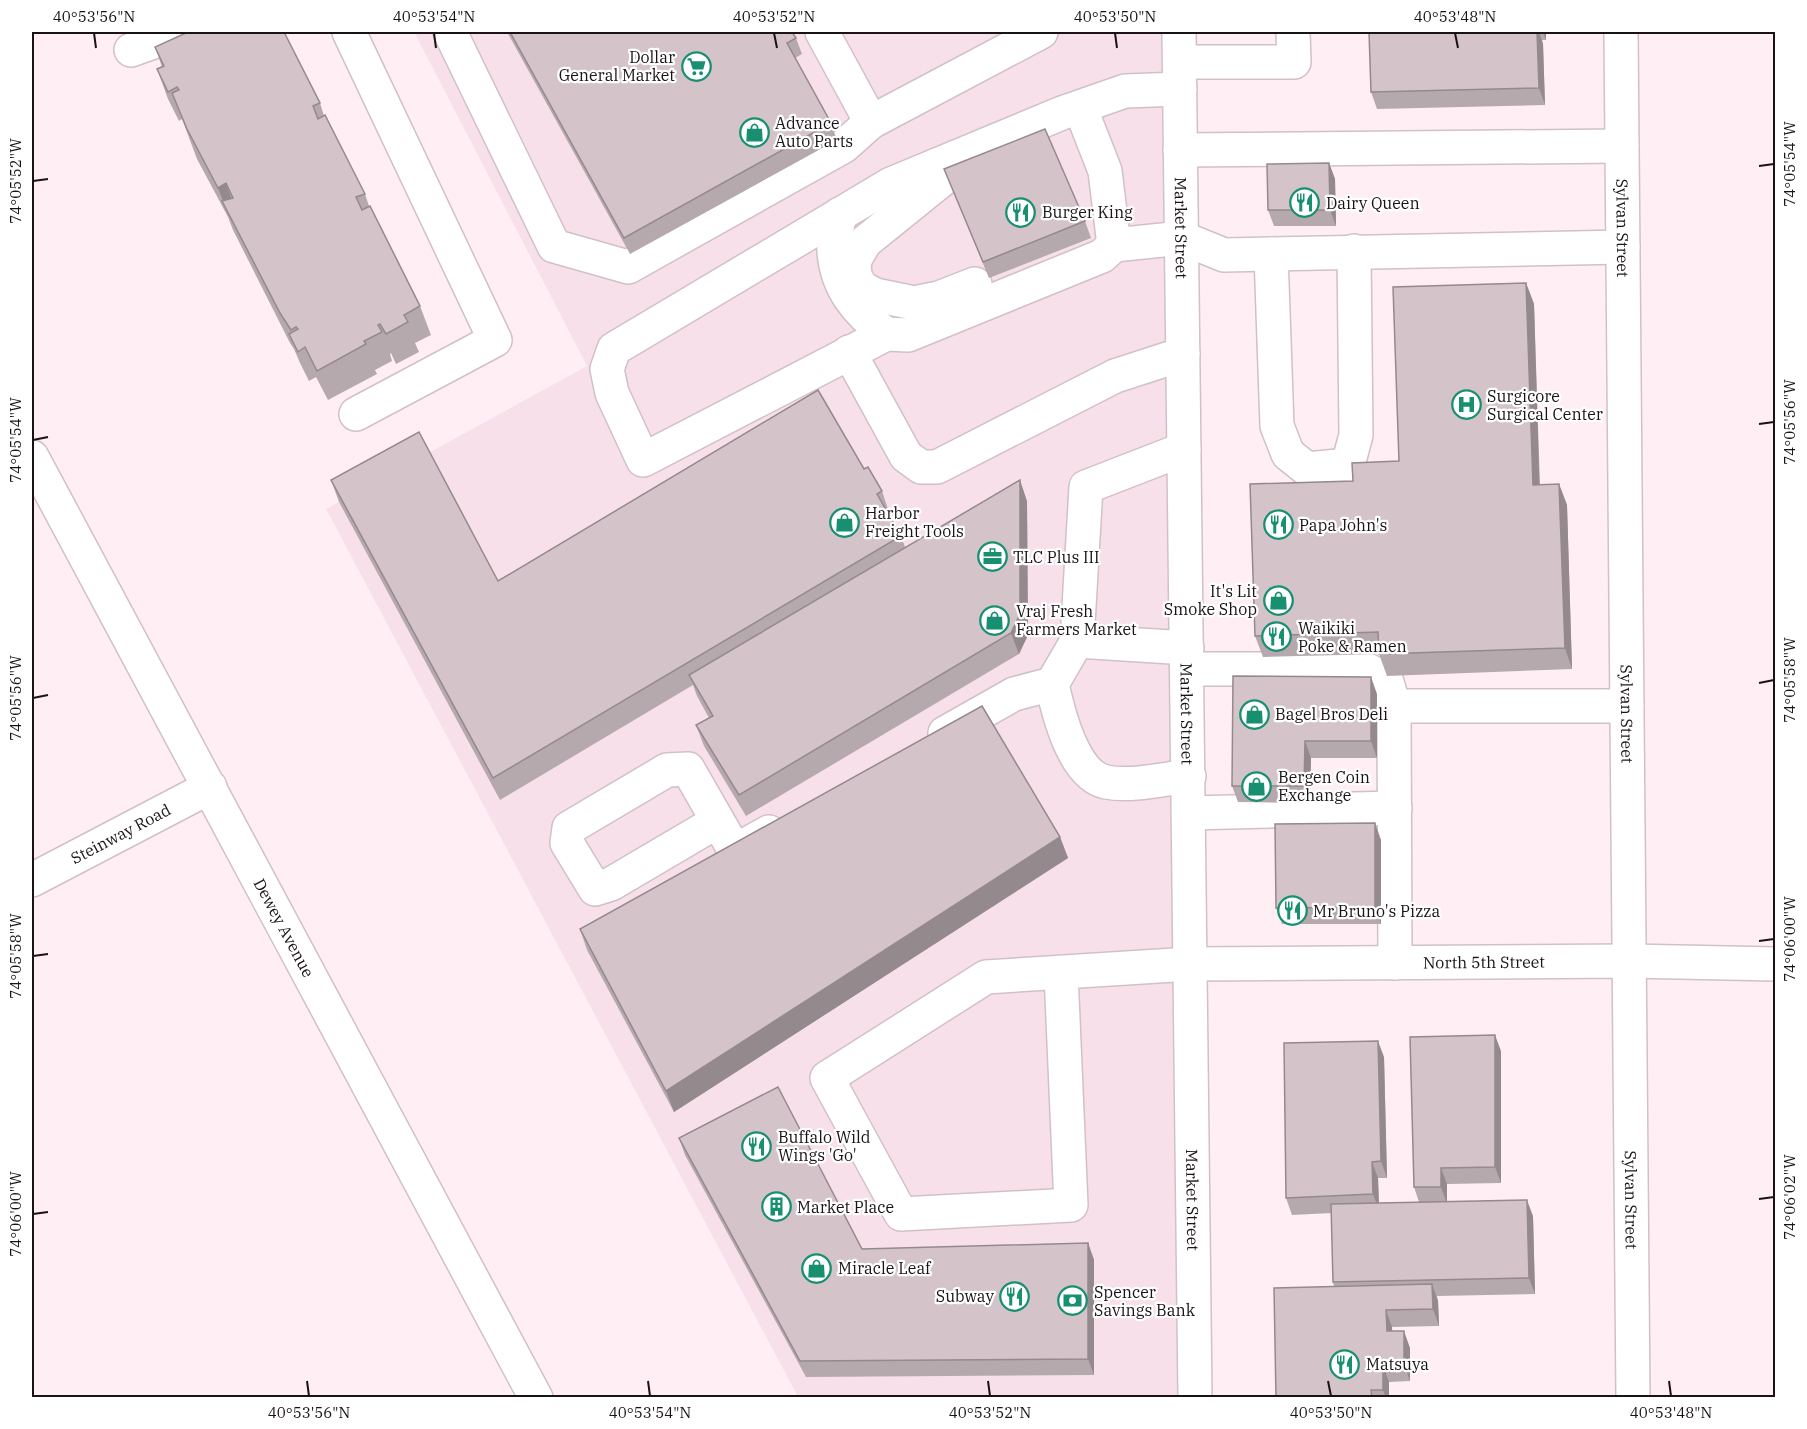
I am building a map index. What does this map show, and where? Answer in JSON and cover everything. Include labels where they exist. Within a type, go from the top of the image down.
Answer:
[{"type":"street","points":[[131,50],[180,32]]},
{"type":"street","points":[[349,32],[495,340],[356,414]]},
{"type":"street","points":[[450,32],[554,246],[628,267],[844,146],[871,122],[1041,32]]},
{"type":"street","points":[[822,32],[871,122]]},
{"type":"street","name":"Sylvan Street","points":[[1621,32],[1633,1398]]},
{"type":"street","points":[[1080,107],[1105,171],[1113,237],[1102,256],[909,335],[886,334],[644,460],[612,393],[607,369],[614,349],[891,184],[1080,107],[1125,91],[1179,60],[1293,47]]},
{"type":"street","name":"Market Street","points":[[1179,60],[1190,813],[1195,1398]]},
{"type":"street","points":[[1180,150],[1622,146]]},
{"type":"street","points":[[959,156],[943,179],[865,243],[854,261],[855,276],[861,287],[875,295],[914,303],[939,298],[1113,237],[1182,238],[1224,255],[1623,247]]},
{"type":"street","points":[[840,214],[834,252],[843,289],[861,316],[886,334]]},
{"type":"street","points":[[1271,254],[1277,426],[1288,454],[1307,469],[1348,465],[1356,435],[1354,252]]},
{"type":"street","points":[[849,352],[906,456],[921,467],[937,467],[1115,376],[1183,354]]},
{"type":"street","points":[[1184,449],[1086,486],[1077,641],[1052,684],[1063,731],[1088,772],[1104,782],[1132,783],[1189,776]]},
{"type":"street","name":"Dewey Avenue","points":[[32,457],[536,1398]]},
{"type":"street","points":[[1077,641],[1187,658],[1365,669],[1386,679],[1394,706],[1395,963]]},
{"type":"street","points":[[921,747],[1014,694],[1052,684]]},
{"type":"street","points":[[1394,706],[1627,706]]},
{"type":"street","name":"Steinway Road","points":[[32,880],[210,787]]},
{"type":"street","points":[[1190,813],[1395,808]]},
{"type":"street","points":[[718,821],[735,851],[797,816]]},
{"type":"street","name":"North 5th Street","points":[[1061,973],[1071,1205],[901,1214],[827,1078],[986,977],[1190,964],[1629,961],[1776,964]]},
{"type":"shaded area","points":[[414,32],[1163,32],[1180,1397],[798,1397],[326,509],[587,366]]},
{"type":"building","points":[[188,32],[284,32],[320,103],[313,106],[318,119],[325,115],[365,194],[356,197],[362,210],[370,206],[420,306],[404,315],[408,322],[386,334],[380,324],[378,325],[382,332],[364,341],[366,344],[317,371],[305,347],[298,352],[289,334],[298,329],[296,327],[291,330],[280,313],[222,201],[233,198],[226,183],[218,188],[187,129],[172,93],[179,90],[177,87],[168,92],[157,69],[164,66],[155,47]]},
{"type":"building","points":[[510,32],[792,32],[796,38],[787,43],[831,123],[624,238]]},
{"type":"building","points":[[1369,32],[1537,32],[1539,88],[1371,92]]},
{"type":"building","name":"Burger King","points":[[1045,129],[1085,221],[983,262],[944,169]]},
{"type":"building","points":[[1329,163],[1330,210],[1268,210],[1267,164]]},
{"type":"building","points":[[1526,283],[1533,485],[1559,484],[1565,648],[1379,654],[1378,632],[1255,636],[1250,484],[1353,481],[1352,463],[1399,461],[1393,287]]},
{"type":"building","points":[[818,390],[864,469],[868,467],[882,491],[877,494],[901,536],[493,778],[331,480],[419,432],[498,581]]},
{"type":"building","points":[[1020,480],[1020,614],[1011,633],[739,795],[696,725],[713,716],[689,675]]},
{"type":"building","points":[[1233,676],[1371,677],[1371,741],[1305,741],[1304,786],[1232,786]]},
{"type":"building","points":[[982,706],[1060,837],[666,1091],[580,929]]},
{"type":"building","points":[[1375,823],[1375,907],[1276,908],[1275,824]]},
{"type":"building","points":[[1495,1035],[1495,1167],[1441,1168],[1441,1187],[1414,1187],[1410,1037]]},
{"type":"building","points":[[1378,1041],[1381,1161],[1372,1162],[1373,1194],[1286,1198],[1284,1043]]},
{"type":"building","name":"Market Place","points":[[778,1087],[862,1249],[1088,1243],[1088,1359],[800,1361],[679,1138]]},
{"type":"building","points":[[1527,1200],[1529,1278],[1333,1282],[1331,1204]]},
{"type":"building","name":"Matsuya","points":[[1432,1284],[1433,1309],[1386,1310],[1387,1331],[1404,1331],[1404,1364],[1383,1365],[1383,1390],[1371,1390],[1372,1398],[1276,1398],[1274,1288]]},
{"type":"place","name":"Dollar General Market","points":[[696,66]]},
{"type":"place","name":"Advance Auto Parts","points":[[754,132]]},
{"type":"place","name":"Dairy Queen","points":[[1305,203]]},
{"type":"place","name":"Burger King","points":[[1021,212]]},
{"type":"place","name":"Surgicore Surgical Center","points":[[1466,405]]},
{"type":"place","name":"Harbor Freight Tools","points":[[844,522]]},
{"type":"place","name":"Papa John's","points":[[1278,525]]},
{"type":"place","name":"TLC Plus III","points":[[992,557]]},
{"type":"place","name":"It's Lit Smoke Shop","points":[[1278,600]]},
{"type":"place","name":"Vraj Fresh Farmers Market","points":[[995,620]]},
{"type":"place","name":"Waikiki Poke & Ramen","points":[[1277,637]]},
{"type":"place","name":"Bagel Bros Deli","points":[[1254,714]]},
{"type":"place","name":"Bergen Coin Exchange","points":[[1257,786]]},
{"type":"place","name":"Mr Bruno's Pizza","points":[[1292,911]]},
{"type":"place","name":"Buffalo Wild Wings 'Go'","points":[[757,1146]]},
{"type":"place","name":"Market Place","points":[[776,1207]]},
{"type":"place","name":"Miracle Leaf","points":[[817,1268]]},
{"type":"place","name":"Subway","points":[[1015,1296]]},
{"type":"place","name":"Spencer Savings Bank","points":[[1073,1301]]},
{"type":"place","name":"Matsuya","points":[[1345,1364]]}]
